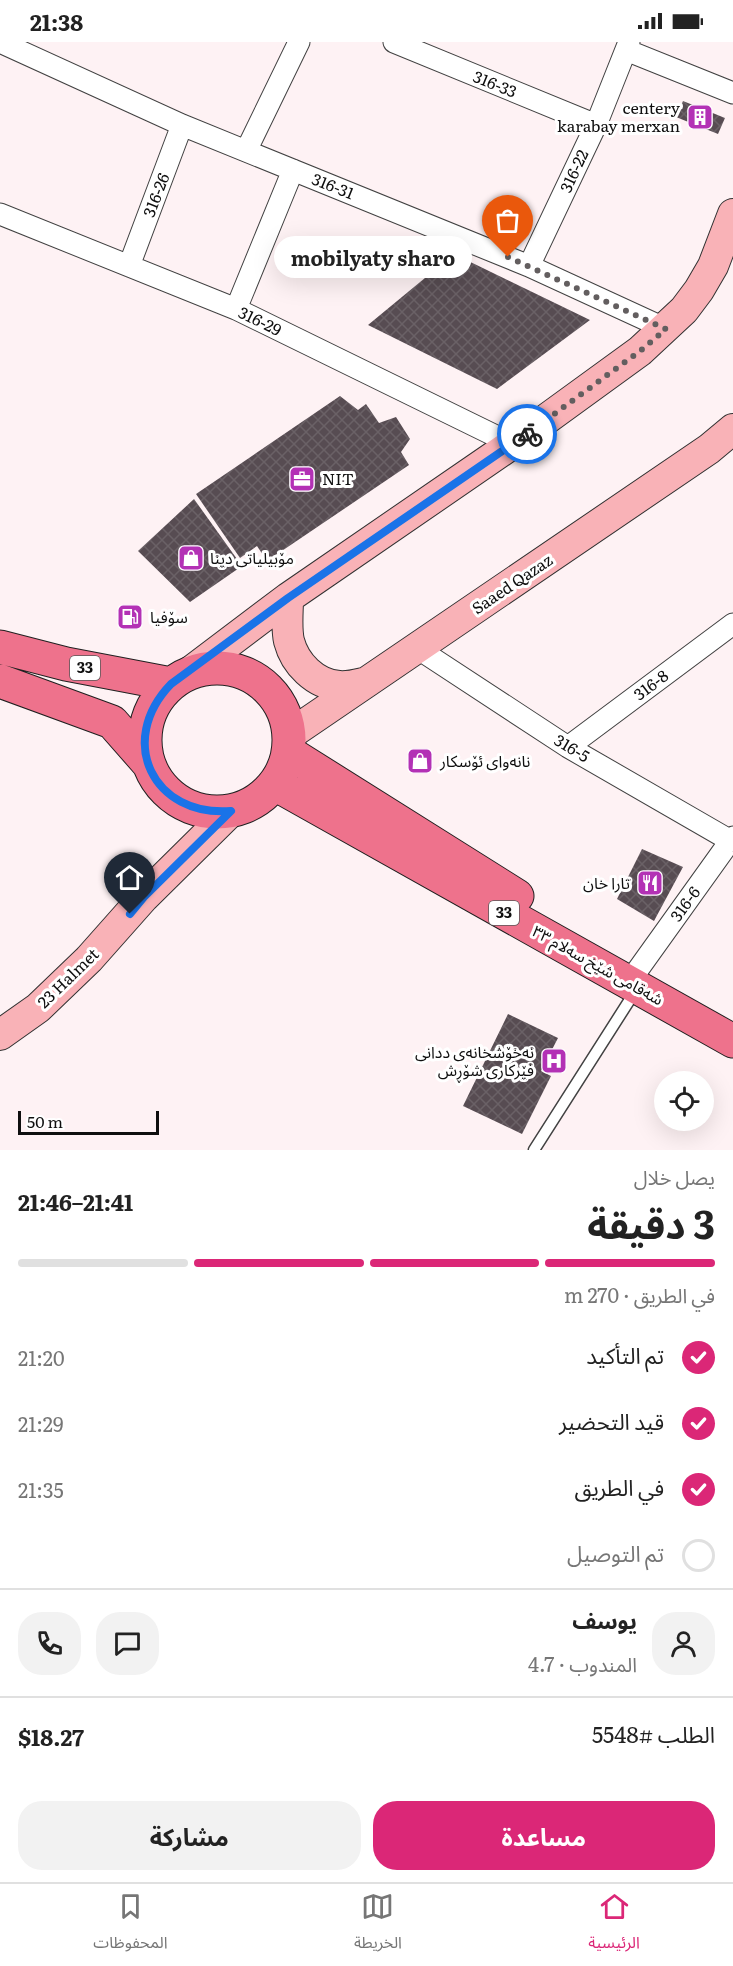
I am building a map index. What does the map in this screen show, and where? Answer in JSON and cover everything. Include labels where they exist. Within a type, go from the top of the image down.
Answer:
[{"type":"main road","name":"33","points":[[0,647],[66,664],[179,680],[203,670],[220,668],[237,671],[254,678],[268,688],[278,702],[286,718],[289,744]]},
{"type":"main road","points":[[148,763],[145,729],[150,712],[159,697],[179,680]]},
{"type":"main road","points":[[0,681],[111,722],[148,763],[161,786],[180,803],[196,810],[214,813],[248,806],[275,784],[284,769],[289,744]]},
{"type":"main road","name":"شەقامی شێخ سەلام ٣٣","points":[[289,744],[637,979],[733,1041]]},
{"type":"main road","name":"شەقامی شێخ سەلام ٣٣","points":[[275,784],[637,979],[733,1022]]},
{"type":"street","name":"316-31","points":[[0,42],[182,125],[529,266],[666,329]]},
{"type":"street","points":[[246,151],[299,42]]},
{"type":"street","name":"316-33","points":[[394,42],[596,125]]},
{"type":"street","points":[[627,46],[733,93]]},
{"type":"street","name":"316-22","points":[[529,266],[596,125],[627,46]]},
{"type":"street","name":"316-26","points":[[129,266],[182,125]]},
{"type":"street","points":[[236,309],[293,170]]},
{"type":"street","name":"316-29","points":[[0,214],[236,309],[512,444]]},
{"type":"street","points":[[179,680],[288,598],[512,444],[640,351],[666,329],[699,290],[713,266],[733,214]]},
{"type":"street","name":"Saaed Qazaz","points":[[289,744],[368,682],[710,449],[733,429]]},
{"type":"street","points":[[288,598],[289,639],[294,656],[305,670],[322,682],[338,686],[368,682]]},
{"type":"street","name":"316-8","points":[[568,747],[733,624]]},
{"type":"street","name":"316-5","points":[[417,648],[568,747],[732,839]]},
{"type":"street","name":"23 Halmet","points":[[0,1035],[38,1008],[89,959],[144,897],[231,811]]},
{"type":"street","name":"316-6","points":[[637,979],[732,839]]},
{"type":"lane","points":[[534,1150],[637,979]]},
{"type":"building","name":"centery karabay merxan","points":[[683,101],[725,118],[718,134],[676,117]]},
{"type":"building","points":[[454,254],[590,320],[497,389],[368,325]]},
{"type":"building","name":"NIT","points":[[340,396],[358,410],[366,404],[379,423],[396,417],[410,439],[401,452],[409,465],[267,561],[257,546],[240,558],[196,494]]},
{"type":"building","name":"مۆبیلیاتی دینا","points":[[194,499],[242,566],[190,602],[138,551]]},
{"type":"building","name":"تارا خان","points":[[642,849],[683,867],[654,921],[617,899]]},
{"type":"building","points":[[508,1014],[558,1038],[541,1071],[551,1076],[522,1134],[463,1106]]},
{"type":"way so far","points":[[508,257],[666,329],[640,351],[527,434]]},
{"type":"place","name":"centery karabay merxan","points":[[700,117]]},
{"type":"place","name":"mobilyaty sharo","points":[[508,257]]},
{"type":"place","name":"NIT","points":[[302,479]]},
{"type":"place","name":"مۆبیلیاتی دینا","points":[[191,558]]},
{"type":"place","name":"سۆفیا","points":[[130,617]]},
{"type":"place","name":"نانەوای ئۆسکار","points":[[420,761]]},
{"type":"place","name":"تارا خان","points":[[650,883]]},
{"type":"place","name":"نەخۆشخانەی ددانی فێرکاری شۆڕش","points":[[554,1061]]},
{"type":"route","points":[[130,914],[144,897],[231,811],[214,813],[196,810],[180,803],[155,779],[148,763],[145,729],[150,712],[159,697],[171,684],[288,598],[527,434]]}]
